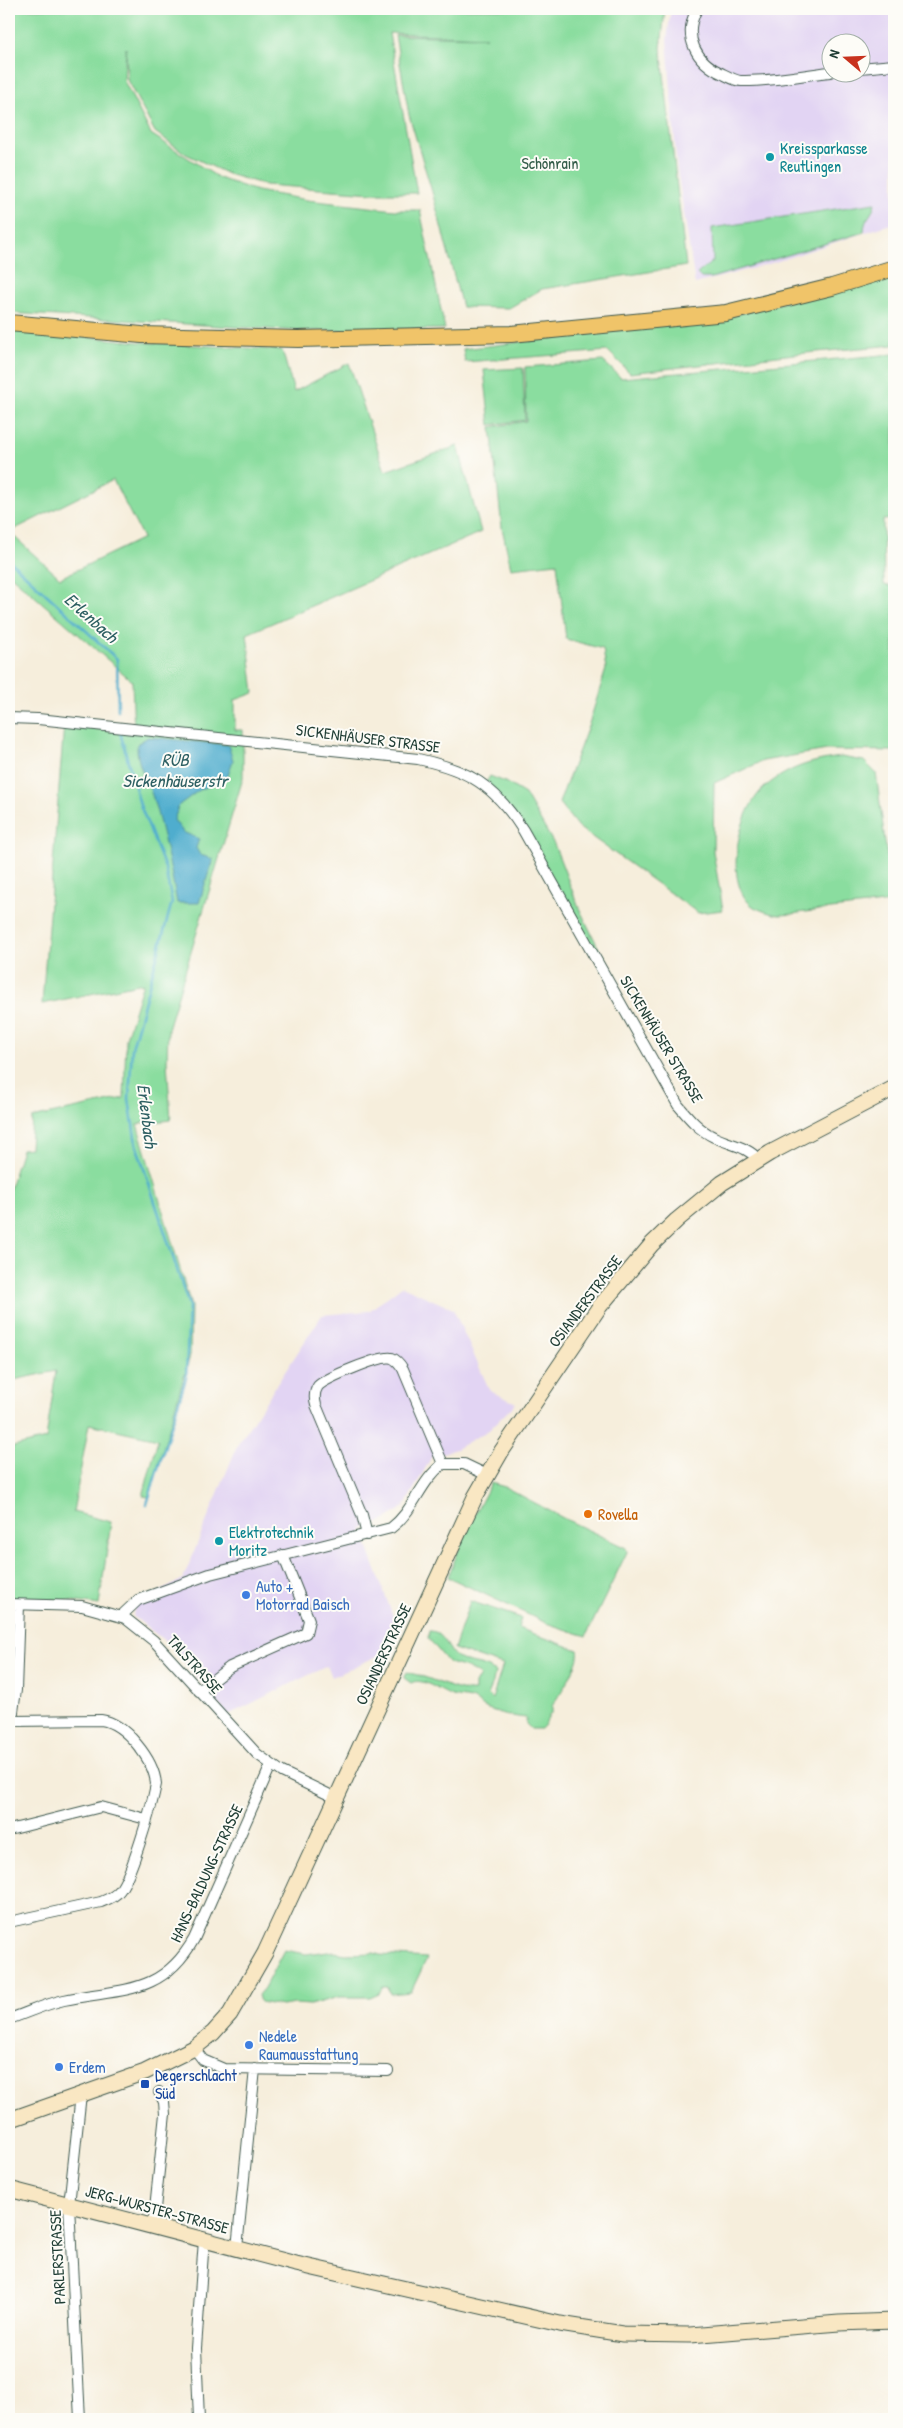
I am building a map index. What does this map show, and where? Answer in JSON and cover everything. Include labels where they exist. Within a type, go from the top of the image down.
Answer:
[{"type":"main road","points":[[9,323],[142,335],[269,339],[512,334],[726,313],[832,287],[894,268]]},
{"type":"street","points":[[696,9],[690,26],[692,46],[701,60],[716,71],[740,82],[820,73]]},
{"type":"street","points":[[870,67],[894,64]]},
{"type":"street","name":"SICKENHÄUSER STRASSE","points":[[9,718],[46,720],[418,759],[446,765],[473,776],[497,795],[523,830],[678,1106],[703,1131],[765,1156]]},
{"type":"street","points":[[765,1156],[894,1088]]},
{"type":"street","name":"OSIANDERSTRASSE","points":[[9,2120],[145,2072],[194,2048],[222,2024],[247,1987],[487,1475],[564,1358],[633,1265],[690,1209],[722,1183],[765,1156]]},
{"type":"street","points":[[368,1535],[362,1515],[316,1405],[314,1396],[320,1384],[380,1358],[393,1358],[403,1369],[443,1464]]},
{"type":"street","points":[[121,1616],[134,1603],[144,1598],[210,1574],[391,1528],[412,1506],[433,1473],[443,1464],[464,1464],[487,1475]]},
{"type":"street","points":[[200,1691],[230,1668],[306,1633],[309,1620],[283,1555]]},
{"type":"street","points":[[9,1741],[12,1721],[14,1605]]},
{"type":"street","name":"TALSTRASSE","points":[[14,1605],[82,1606],[121,1616],[154,1641],[243,1741],[271,1765],[336,1798]]},
{"type":"street","points":[[9,1922],[101,1902],[114,1896],[124,1883],[146,1819],[154,1794],[155,1776],[148,1760],[119,1726],[101,1720],[12,1721]]},
{"type":"street","name":"HANS-BALDUNG-STRASSE","points":[[9,2019],[63,2000],[128,1991],[157,1979],[176,1965],[194,1939],[271,1765]]},
{"type":"street","points":[[9,1830],[101,1807],[146,1819]]},
{"type":"street","points":[[194,2048],[203,2060],[216,2068],[388,2071]]},
{"type":"street","points":[[236,2248],[255,2069]]},
{"type":"street","points":[[153,2227],[165,2114],[164,2102],[159,2092]]},
{"type":"street","name":"PARLERSTRASSE","points":[[80,2419],[69,2204],[81,2094]]},
{"type":"street","name":"JERG-WURSTER-STRASSE","points":[[9,2189],[296,2264],[560,2324],[623,2334],[690,2335],[839,2323],[894,2321]]},
{"type":"street","points":[[199,2419],[196,2348],[204,2240]]},
{"type":"shaded area","points":[[671,9],[894,9],[894,223],[772,263],[695,284],[677,168],[667,39]]},
{"type":"shaded area","points":[[402,1286],[453,1309],[490,1391],[516,1403],[489,1430],[456,1449],[432,1456],[404,1507],[384,1521],[361,1529],[399,1633],[390,1650],[332,1677],[327,1666],[228,1715],[170,1645],[133,1616],[135,1605],[183,1579],[238,1444],[322,1315],[369,1311]]},
{"type":"green space","name":"Schönrain","points":[[9,9],[665,9],[661,48],[686,266],[542,289],[509,308],[462,307],[433,195],[409,115],[395,35],[486,37],[389,33],[417,193],[372,193],[266,185],[228,174],[186,154],[155,132],[127,80],[126,48],[124,81],[151,134],[219,178],[257,191],[307,200],[395,210],[420,210],[445,329],[300,331],[9,313]]},
{"type":"green space","points":[[875,203],[865,223],[864,232],[711,278],[701,278],[697,274],[713,261],[712,228]]},
{"type":"green space","points":[[894,274],[894,345],[630,373],[608,351],[465,362],[463,349],[727,317]]},
{"type":"green space","points":[[9,329],[138,342],[282,350],[294,392],[349,363],[385,471],[458,446],[481,532],[247,634],[254,693],[235,700],[235,730],[243,730],[243,778],[168,1029],[167,1062],[171,1120],[137,1124],[191,1306],[190,1356],[149,1497],[143,1496],[158,1439],[89,1424],[73,1512],[111,1522],[99,1605],[71,1601],[9,1600],[9,1448],[46,1439],[56,1371],[9,1381],[9,1191],[22,1149],[30,1148],[32,1118],[124,1098],[126,1038],[143,983],[42,1004],[64,724],[134,733],[132,681],[9,574]],"holes":[[[113,480],[143,538],[60,578],[9,532]]]},
{"type":"green space","points":[[894,354],[894,519],[883,520],[884,585],[894,587],[894,751],[827,750],[763,761],[714,783],[713,851],[723,910],[698,913],[578,827],[559,803],[589,724],[606,669],[603,649],[566,639],[557,563],[511,568],[502,528],[491,427],[526,421],[525,367],[603,361],[621,378]]},
{"type":"green space","points":[[523,368],[525,420],[490,425],[484,370]]},
{"type":"green space","points":[[841,757],[864,761],[876,773],[893,902],[784,915],[777,915],[754,907],[744,896],[738,882],[736,865],[741,828],[756,797],[765,787],[783,774],[810,763]]},
{"type":"green space","points":[[490,776],[505,782],[525,794],[554,844],[579,908],[599,949],[603,971],[523,829],[485,784]]},
{"type":"green space","points":[[491,1483],[505,1487],[563,1518],[626,1548],[627,1552],[586,1636],[546,1623],[448,1577],[466,1531]]},
{"type":"green space","points":[[470,1601],[521,1618],[518,1628],[578,1650],[577,1662],[552,1706],[552,1712],[541,1729],[531,1729],[526,1724],[526,1718],[511,1716],[486,1708],[472,1699],[451,1696],[428,1684],[422,1682],[411,1683],[404,1678],[407,1673],[415,1674],[450,1687],[475,1691],[475,1684],[480,1675],[470,1669],[449,1663],[428,1638],[429,1631],[434,1631],[459,1659],[486,1667],[495,1672],[488,1695],[492,1699],[503,1665],[454,1649]]},
{"type":"green space","points":[[284,1950],[306,1954],[328,1951],[346,1954],[374,1953],[427,1958],[411,1992],[390,1994],[388,1987],[383,1987],[379,1993],[370,1997],[338,1997],[310,2005],[295,2004],[282,2006],[260,2002],[258,1995],[264,1988]]},
{"type":"water","name":"RÜB Sickenhäuserstr","points":[[148,737],[228,745],[233,760],[228,776],[198,791],[179,805],[174,820],[183,832],[199,839],[196,848],[200,855],[213,859],[199,903],[177,903],[157,811],[138,758],[137,744]]},
{"type":"waterway","name":"Erlenbach","points":[[9,560],[117,659],[118,711]]},
{"type":"waterway","name":"Erlenbach","points":[[120,732],[140,805],[165,868],[172,902],[132,1048],[129,1099],[136,1144],[189,1306],[186,1378],[147,1504]]},
{"type":"place","name":"Kreissparkasse Reutlingen","points":[[770,157]]},
{"type":"place","name":"Rovella","points":[[588,1514]]},
{"type":"place","name":"Elektrotechnik Moritz","points":[[219,1541]]},
{"type":"place","name":"Auto + Motorrad Baisch","points":[[246,1595]]},
{"type":"place","name":"Nedele Raumausstattung","points":[[249,2045]]},
{"type":"place","name":"Erdem","points":[[59,2067]]},
{"type":"place","name":"Degerschlacht Süd","points":[[145,2084]]}]
